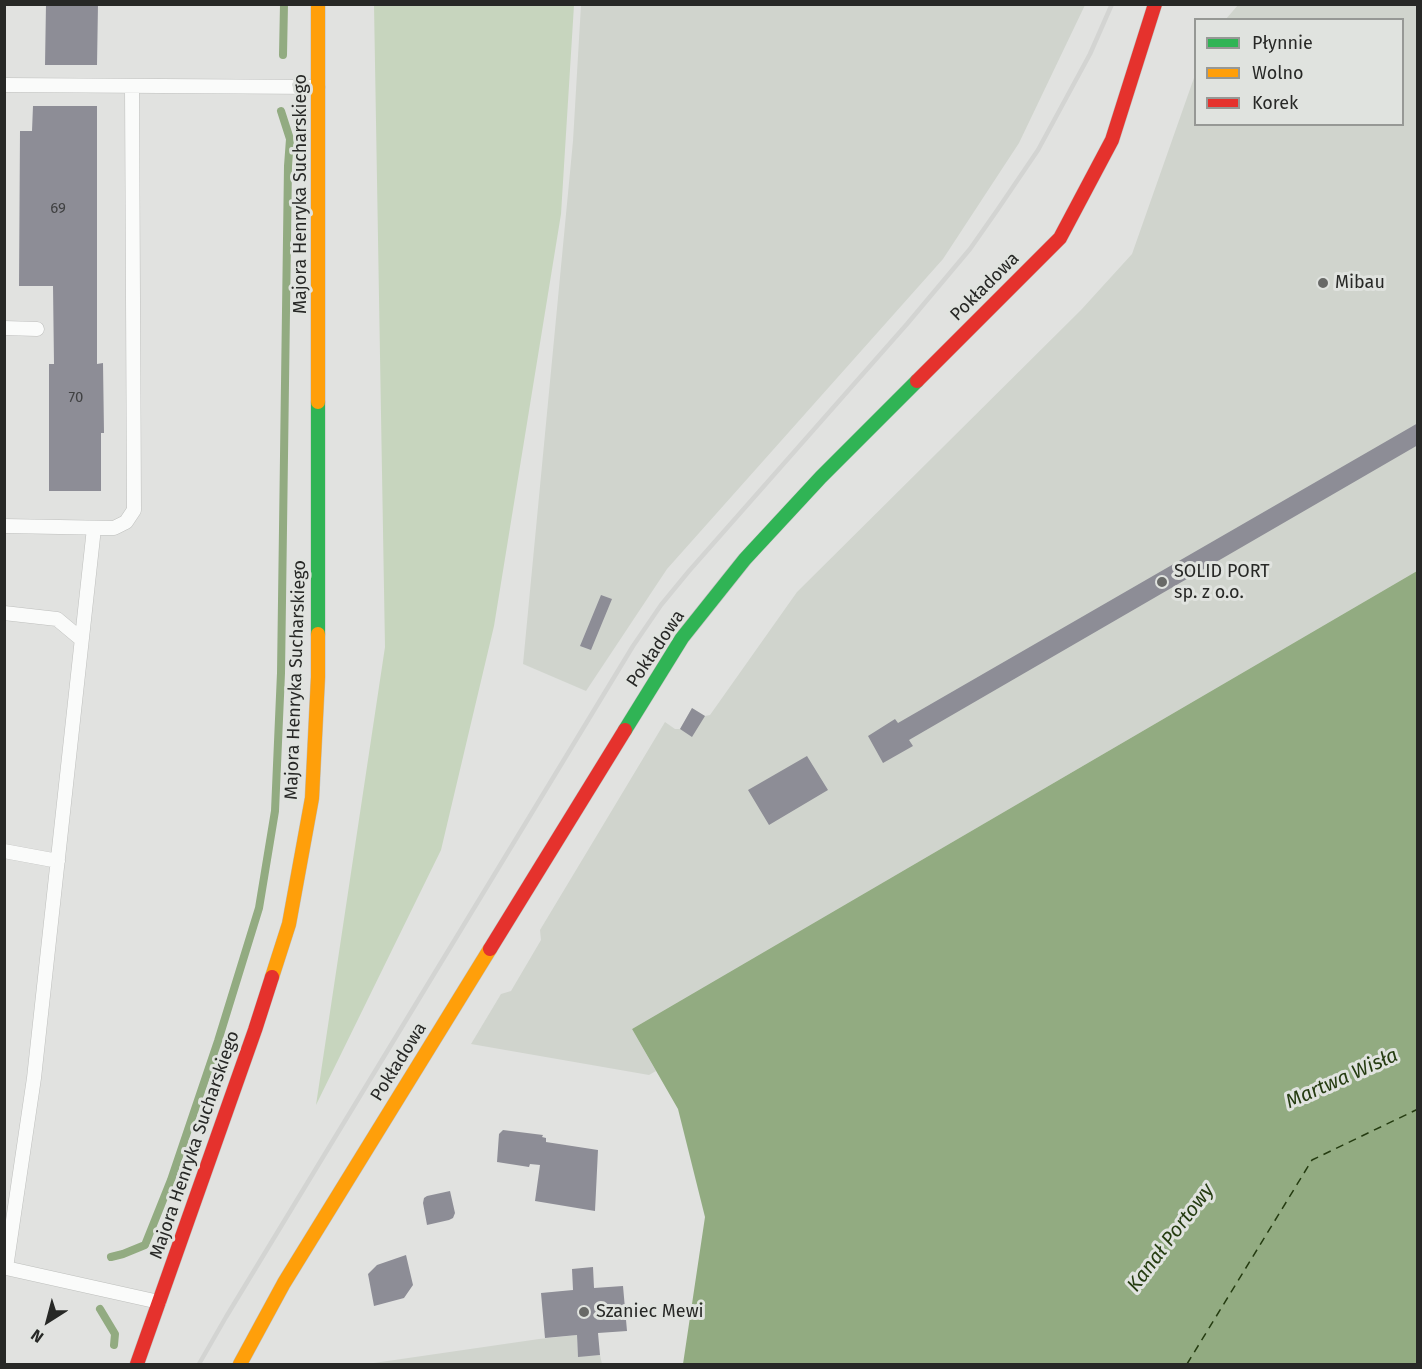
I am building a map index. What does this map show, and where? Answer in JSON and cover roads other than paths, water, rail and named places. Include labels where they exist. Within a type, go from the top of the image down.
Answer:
[{"type":"main road","name":"Majora Henryka Sucharskiego","points":[[137,1365],[255,1030],[289,924],[312,798],[318,677],[318,4]]},
{"type":"main road","name":"Pokładowa","points":[[240,1365],[284,1283],[682,638],[745,559],[821,477],[1060,238],[1113,140],[1155,4]]},
{"type":"lane","points":[[4,86],[318,87]]},
{"type":"lane","points":[[4,526],[114,528],[126,522],[134,510],[132,87]]},
{"type":"lane","points":[[4,328],[37,329]]},
{"type":"lane","points":[[93,528],[34,1077],[6,1268],[159,1302]]},
{"type":"lane","points":[[4,613],[57,619],[81,639]]},
{"type":"lane","points":[[4,851],[58,861]]},
{"type":"water","points":[[1417,571],[1417,1364],[683,1364],[705,1217],[678,1109],[632,1029]]},
{"type":"waterway","points":[[283,55],[284,4]]},
{"type":"waterway","points":[[111,1257],[145,1245],[171,1180],[218,1041],[259,908],[275,811],[281,673],[290,139],[281,111]]},
{"type":"waterway","points":[[100,1309],[115,1334],[114,1345]]},
{"type":"railway","points":[[199,1364],[633,646],[661,605],[689,571],[907,324],[970,249],[1038,150],[1090,54],[1112,4]]},
{"type":"place","name":"Mibau","points":[[1323,283]]},
{"type":"place","name":"SOLID PORT sp. z o.o.","points":[[1162,582]]},
{"type":"place","name":"Szaniec Mewi","points":[[584,1312]]},
{"type":"water label","name":"Martwa Wisła","points":[[1342,1079]]},
{"type":"water label","name":"Kanał Portowy","points":[[1171,1238]]}]
